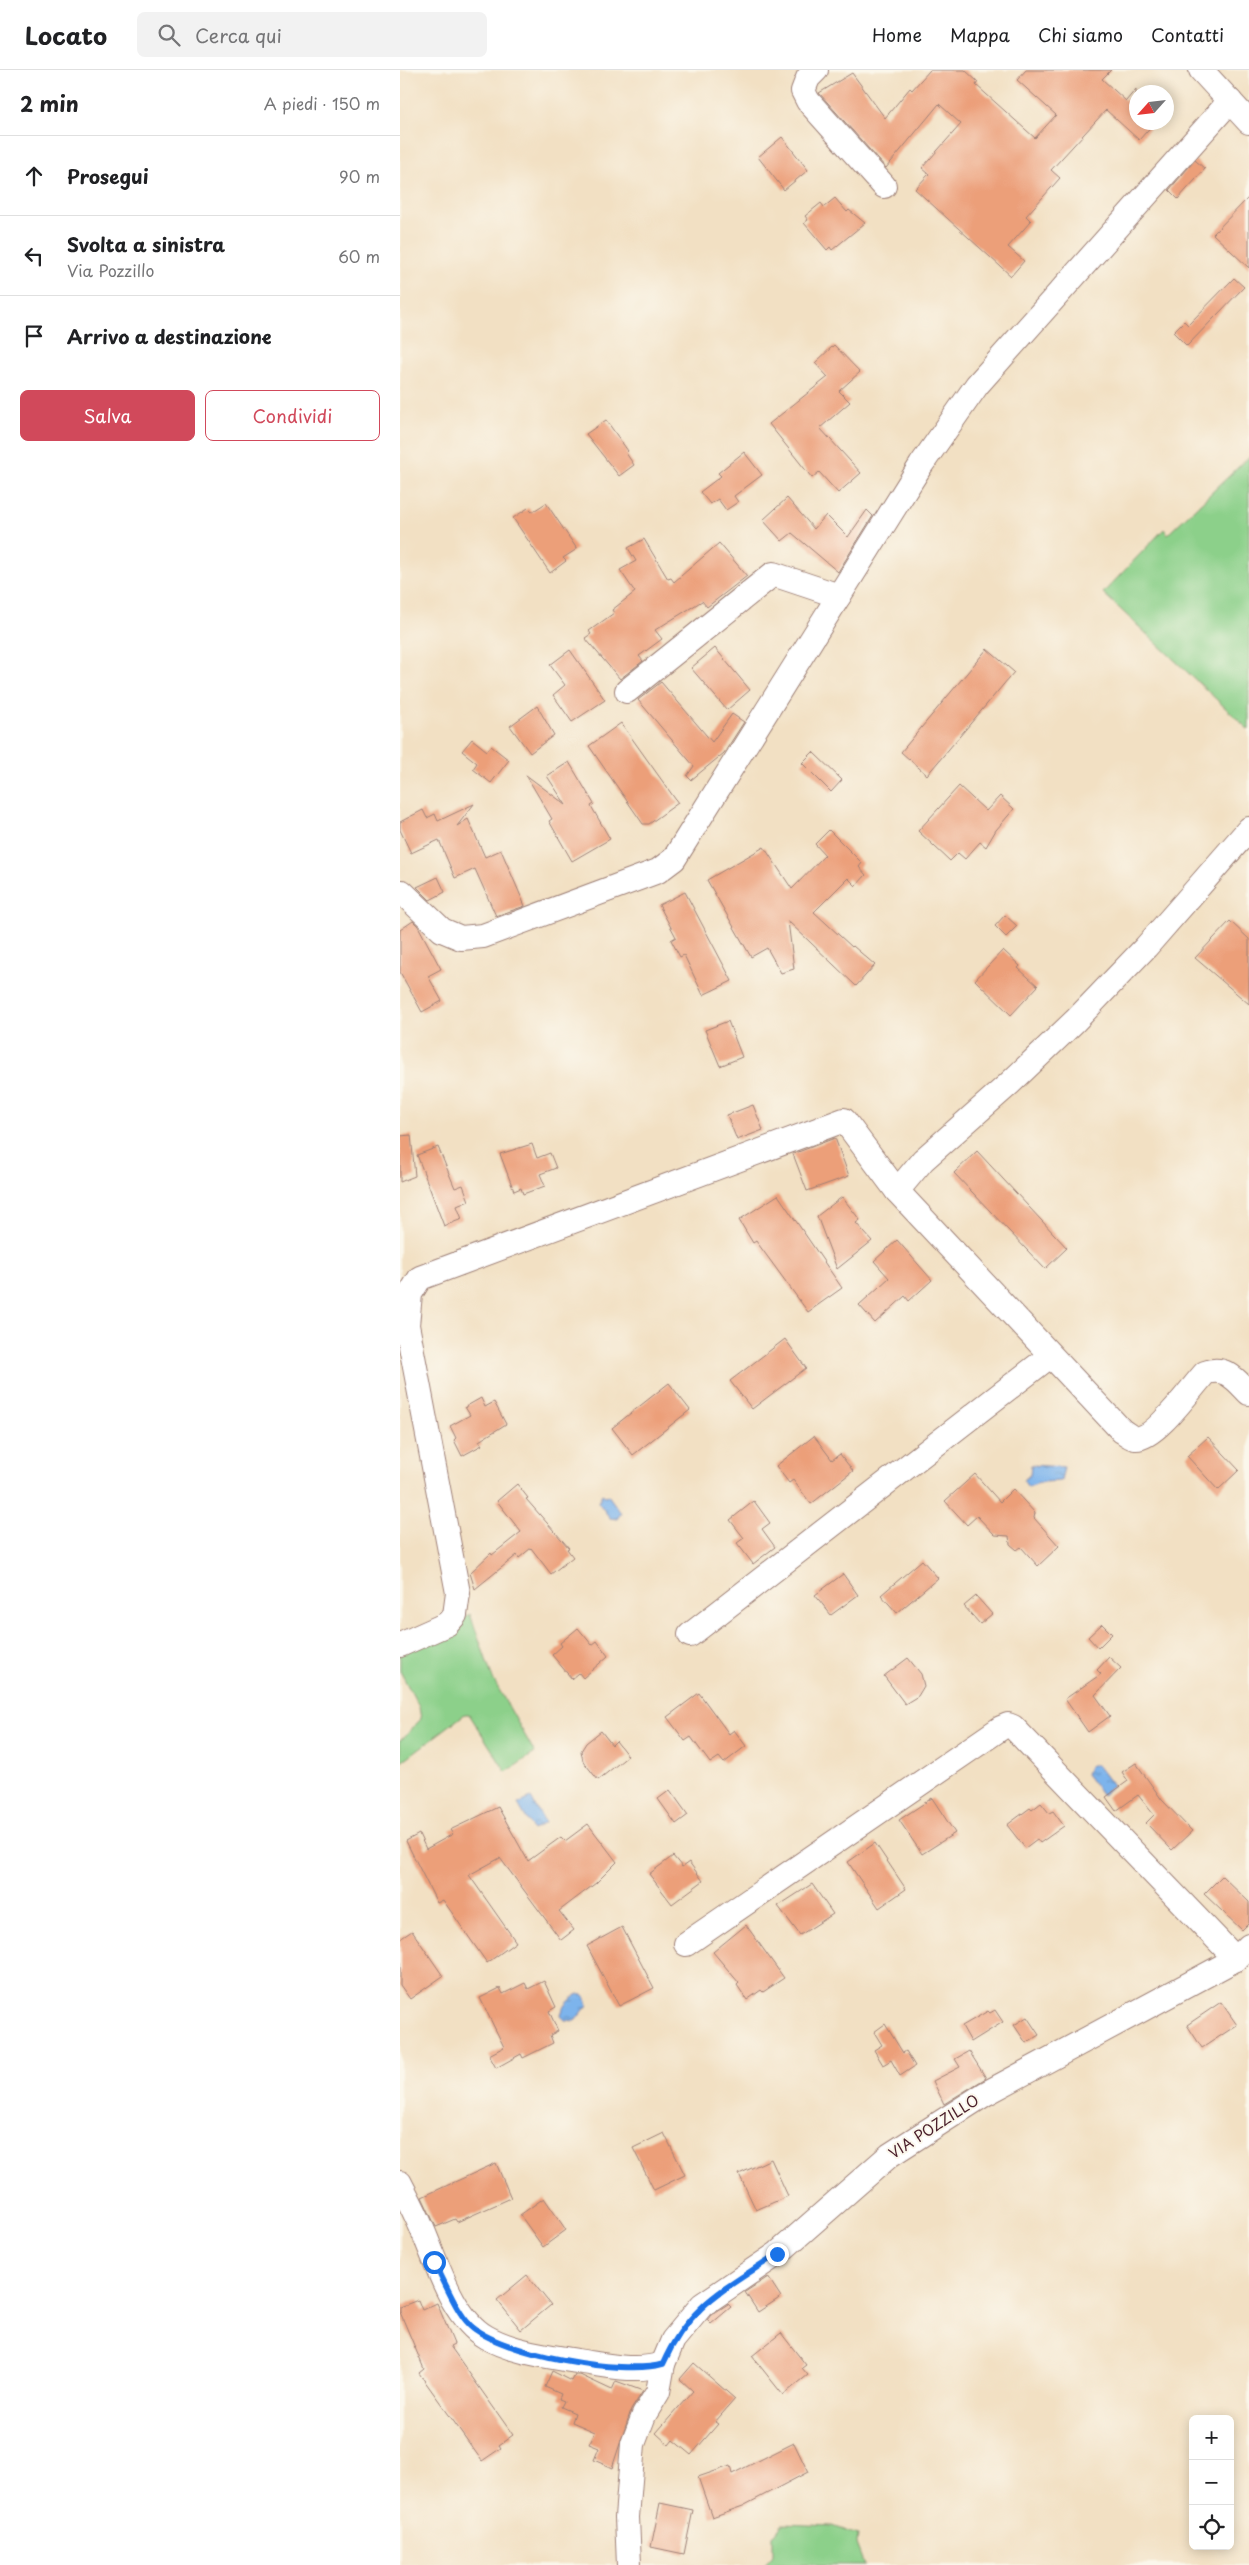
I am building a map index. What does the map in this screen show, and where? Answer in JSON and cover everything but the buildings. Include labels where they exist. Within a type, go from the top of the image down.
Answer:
[{"type":"street","points":[[816,70],[808,78],[803,91],[808,101],[884,186]]},
{"type":"street","points":[[1200,70],[1249,122]]},
{"type":"street","points":[[402,892],[442,930],[460,938],[483,936],[658,871],[674,859],[921,465],[977,385],[1230,101]]},
{"type":"street","points":[[627,691],[773,574],[839,596]]},
{"type":"street","points":[[897,1190],[923,1160],[1009,1084],[1075,1021],[1146,947],[1249,829]]},
{"type":"street","points":[[400,1645],[447,1624],[455,1615],[458,1593],[407,1325],[410,1294],[420,1278],[844,1120],[897,1190],[1122,1431],[1135,1438],[1146,1437],[1156,1429],[1204,1373],[1214,1370],[1224,1371],[1235,1378],[1249,1394]]},
{"type":"street","points":[[690,1635],[1050,1356]]},
{"type":"street","points":[[686,1944],[1008,1725],[1013,1727],[1243,1952]]},
{"type":"street","name":"VIA POZZILLO","points":[[629,2565],[627,2517],[633,2444],[644,2414],[658,2392],[663,2364],[673,2340],[702,2305],[777,2254],[890,2155],[985,2094],[1243,1952]]},
{"type":"street","points":[[400,2183],[421,2225],[434,2262],[471,2326],[484,2336],[503,2344],[573,2360],[623,2368],[650,2368],[663,2364]]},
{"type":"green space","points":[[1249,457],[1249,730],[1103,593],[1164,529],[1168,534]]},
{"type":"green space","points":[[470,1614],[493,1679],[535,1753],[506,1772],[469,1714],[465,1714],[400,1763],[400,1741],[421,1719],[419,1707],[400,1671],[400,1653],[449,1631]]},
{"type":"green space","points":[[782,2524],[833,2526],[858,2535],[857,2544],[865,2565],[764,2565],[773,2555],[773,2536]]},
{"type":"water","points":[[1031,1465],[1064,1467],[1061,1481],[1042,1482],[1028,1487],[1023,1480],[1030,1475]]},
{"type":"water","points":[[602,1494],[608,1495],[621,1513],[617,1519],[610,1518],[598,1502]]},
{"type":"water","points":[[1097,1765],[1113,1786],[1102,1795],[1086,1774],[1089,1766]]},
{"type":"water","points":[[531,1798],[545,1823],[533,1830],[518,1804]]},
{"type":"water","points":[[579,1994],[585,1996],[588,2005],[575,2021],[565,2020],[561,2013],[570,2000]]},
{"type":"route","points":[[434,2262],[466,2321],[490,2339],[548,2356],[623,2368],[650,2368],[663,2364],[673,2340],[702,2305],[777,2254]]}]
